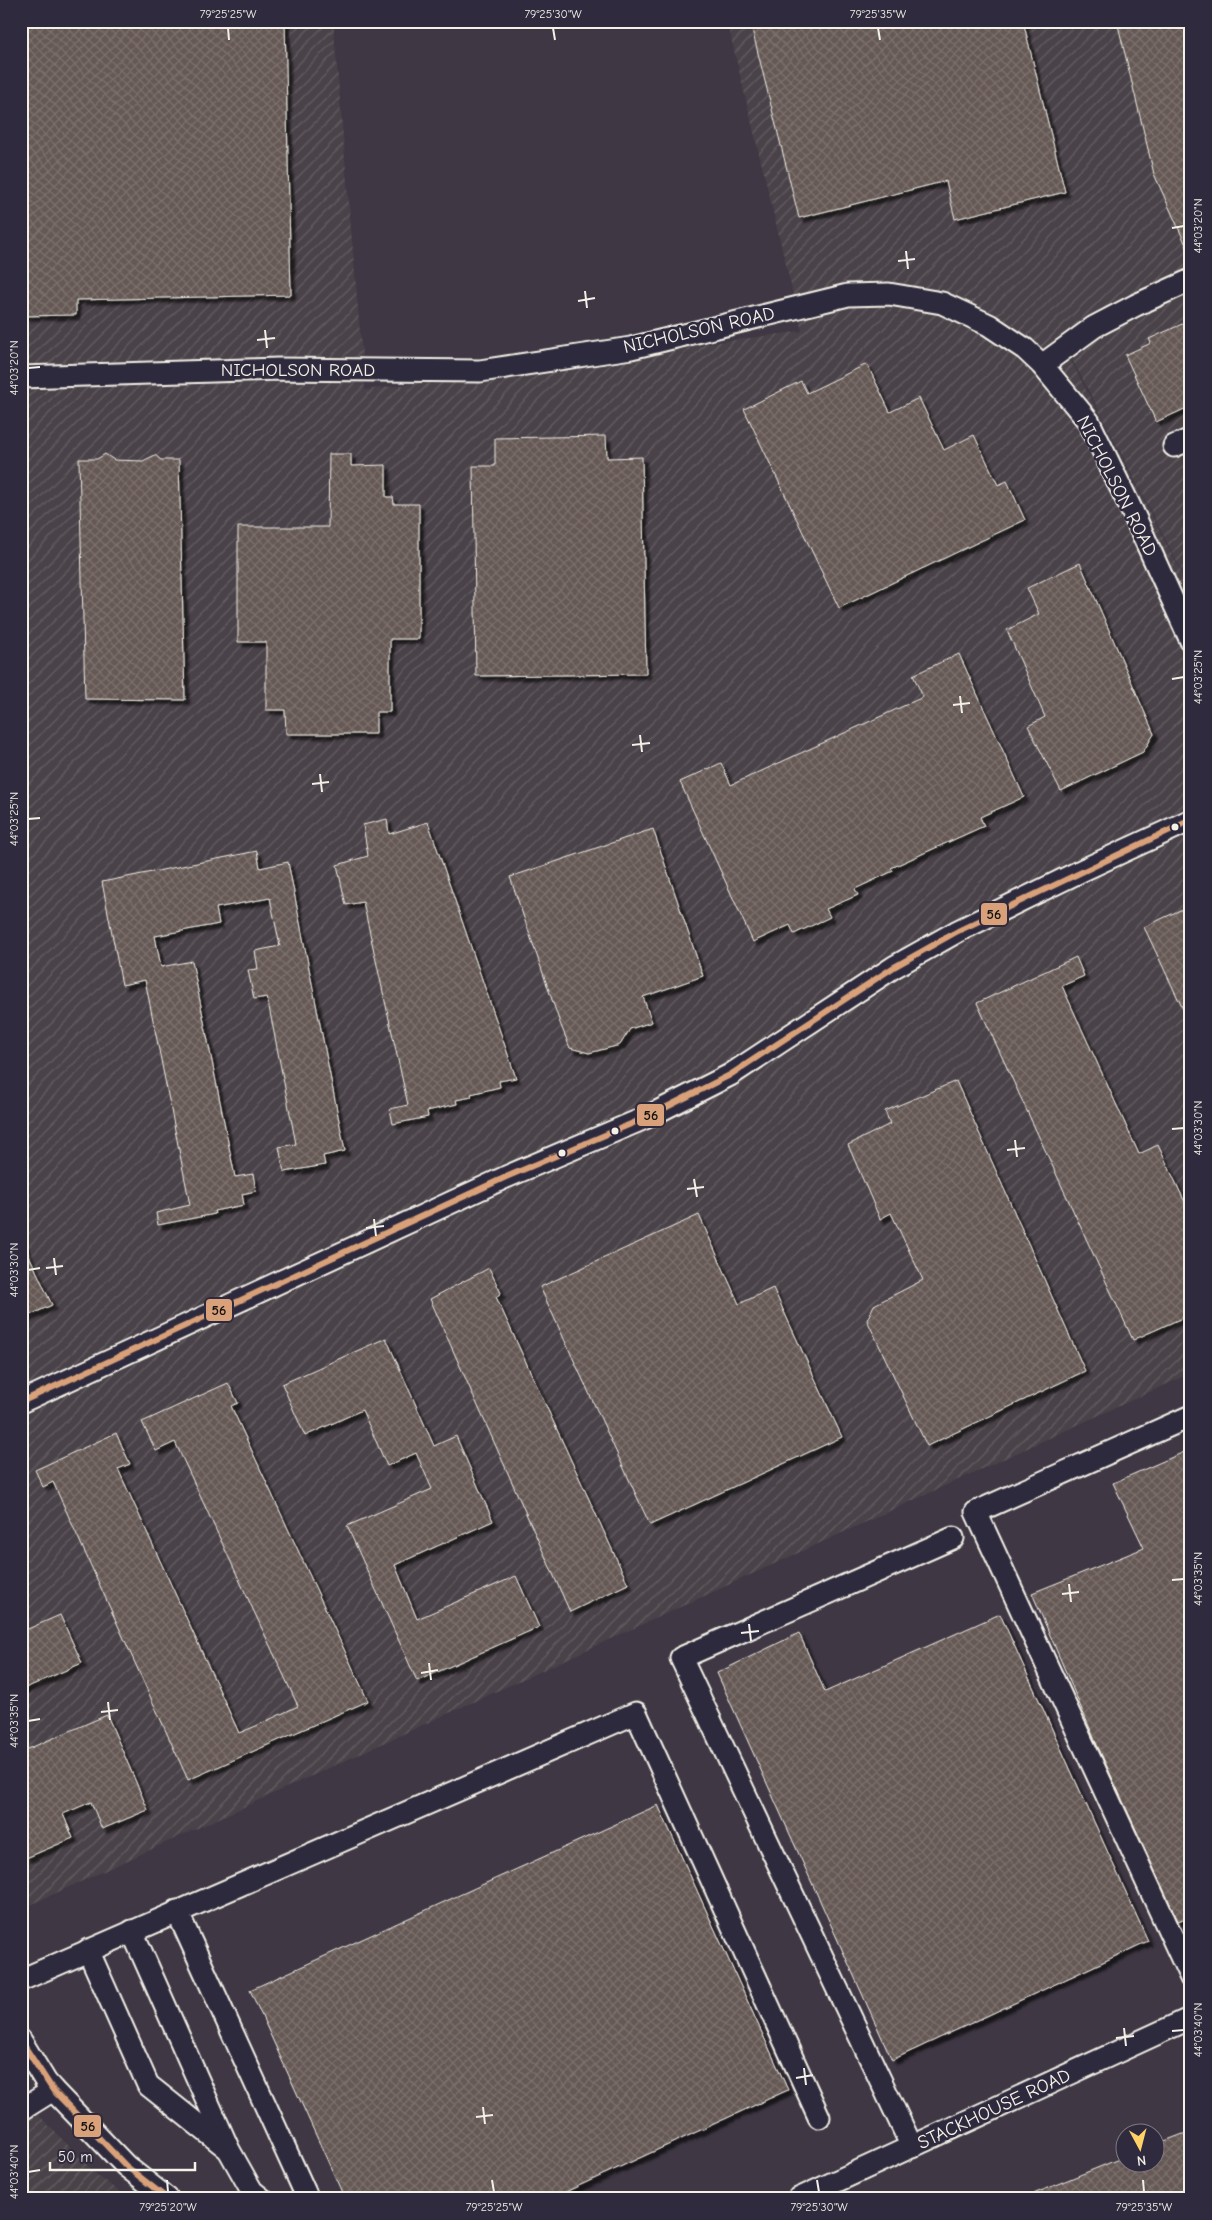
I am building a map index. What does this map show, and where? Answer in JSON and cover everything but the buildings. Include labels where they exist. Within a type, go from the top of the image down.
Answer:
[{"type":"street","points":[[1042,366],[1094,327],[1191,280]]},
{"type":"street","name":"NICHOLSON ROAD","points":[[21,378],[278,369],[488,370],[631,348],[848,295],[889,294],[942,303],[990,325],[1024,349],[1042,366],[1089,422],[1191,641]]},
{"type":"street","points":[[21,1402],[506,1177],[645,1118],[730,1074],[894,967],[958,931],[1191,820]]},
{"type":"street","points":[[1191,1416],[976,1512],[1191,1978]]},
{"type":"street","points":[[912,2147],[681,1658],[953,1538]]},
{"type":"street","points":[[21,1980],[636,1713],[819,2117]]},
{"type":"street","points":[[177,1911],[308,2199]]},
{"type":"street","points":[[132,1931],[229,2150],[252,2191],[262,2199]]},
{"type":"street","points":[[88,1950],[148,2085],[229,2150]]},
{"type":"street","name":"STACKHOUSE ROAD","points":[[798,2199],[1191,2018]]},
{"type":"street","points":[[21,2042],[46,2082],[126,2166],[144,2192],[168,2199]]},
{"type":"street","points":[[21,2110],[54,2090]]},
{"type":"shaded area","points":[[21,21],[333,21],[365,390],[802,331],[727,21],[1191,21],[1191,589],[1081,376],[1057,334],[1191,591],[1191,1373],[21,1909]]},
{"type":"shaded area","points":[[21,2097],[98,2176],[129,2199],[21,2199]]},
{"type":"transit line","name":"56","points":[[21,1402],[506,1177],[645,1118],[730,1075],[894,967],[958,931],[1191,820]]},
{"type":"transit line","name":"56","points":[[21,2041],[53,2090],[126,2166],[168,2199]]}]
